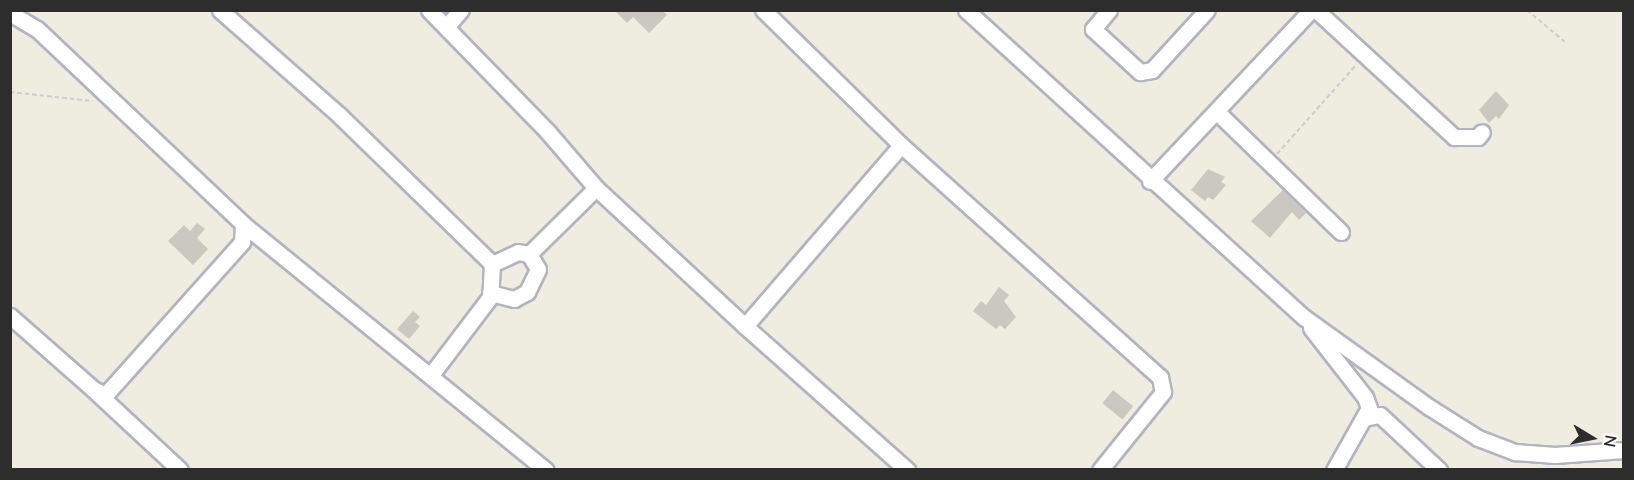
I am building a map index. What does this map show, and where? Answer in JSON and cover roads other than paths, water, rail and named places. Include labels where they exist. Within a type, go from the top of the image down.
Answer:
[{"type":"street","points":[[220,10],[339,115],[492,264],[490,292],[430,376]]},
{"type":"street","points":[[429,10],[548,131],[596,188],[745,326],[907,470]]},
{"type":"street","points":[[446,27],[461,10]]},
{"type":"street","points":[[763,10],[901,145],[1160,377],[1162,392],[1100,470]]},
{"type":"street","points":[[966,10],[1150,181],[1305,318],[1478,438],[1515,452],[1555,455],[1623,450]]},
{"type":"street","points":[[1109,10],[1093,29],[1140,72],[1152,70],[1207,10]]},
{"type":"street","points":[[1150,181],[1311,10]]},
{"type":"street","points":[[1316,10],[1454,137],[1478,137],[1482,132]]},
{"type":"street","points":[[10,13],[37,29],[243,224],[546,470]]},
{"type":"street","points":[[1216,111],[1341,232]]},
{"type":"street","points":[[745,326],[901,145]]},
{"type":"street","points":[[529,254],[596,188]]},
{"type":"street","points":[[93,389],[105,394],[159,337],[242,242],[243,224]]},
{"type":"street","points":[[490,292],[514,299],[527,292],[538,269],[529,254],[518,252],[492,264]]},
{"type":"street","points":[[10,316],[180,470]]},
{"type":"street","points":[[1305,318],[1344,375],[1365,397],[1369,408],[1334,470]]},
{"type":"street","points":[[1364,418],[1380,415],[1439,470]]}]
